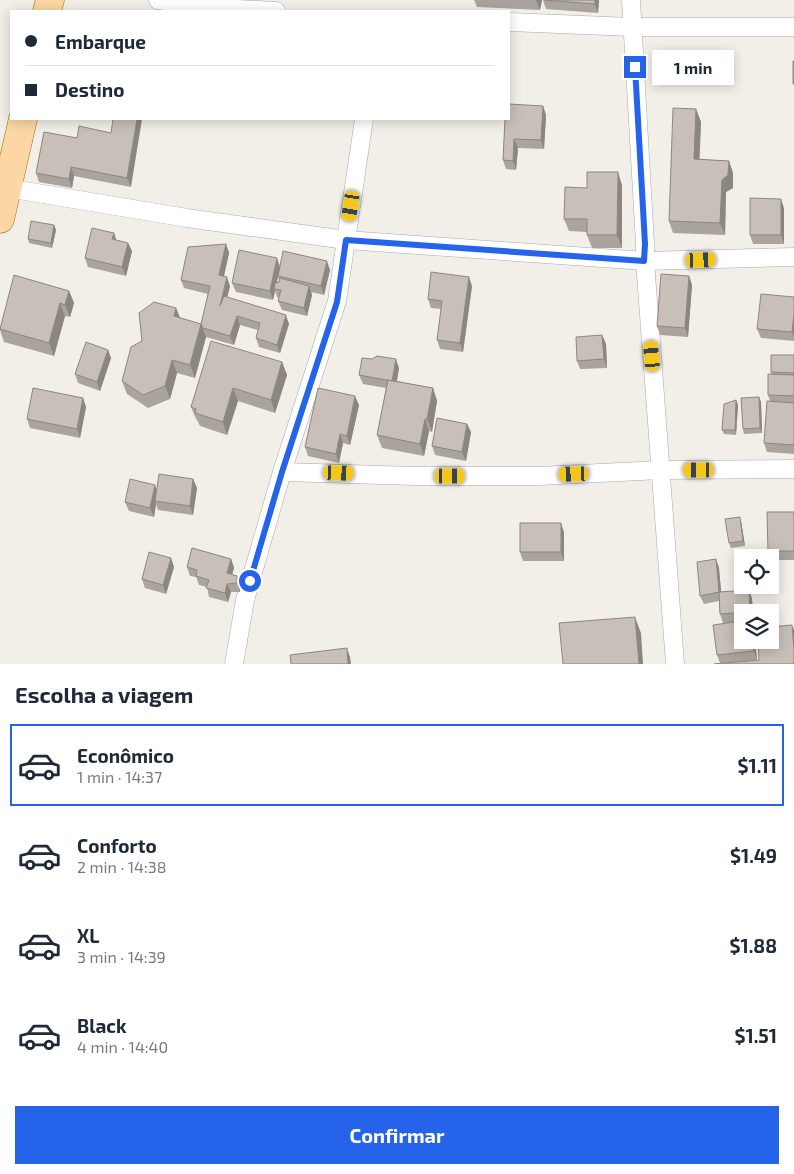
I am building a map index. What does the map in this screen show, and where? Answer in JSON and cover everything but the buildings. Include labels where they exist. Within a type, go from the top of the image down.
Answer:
[{"type":"main road","points":[[0,219],[23,120]]},
{"type":"street","points":[[158,0],[218,8],[257,10]]},
{"type":"street","points":[[631,0],[645,244],[644,261],[675,664]]},
{"type":"street","points":[[510,22],[632,28],[794,27]]},
{"type":"street","points":[[234,664],[245,600],[282,472],[337,302],[364,120]]},
{"type":"street","points":[[7,188],[187,218],[346,240],[644,261],[794,257]]},
{"type":"street","points":[[282,472],[415,476],[539,476],[661,470],[794,469]]},
{"type":"route","points":[[250,581],[282,472],[337,302],[346,240],[644,261],[645,244],[635,67]]}]
